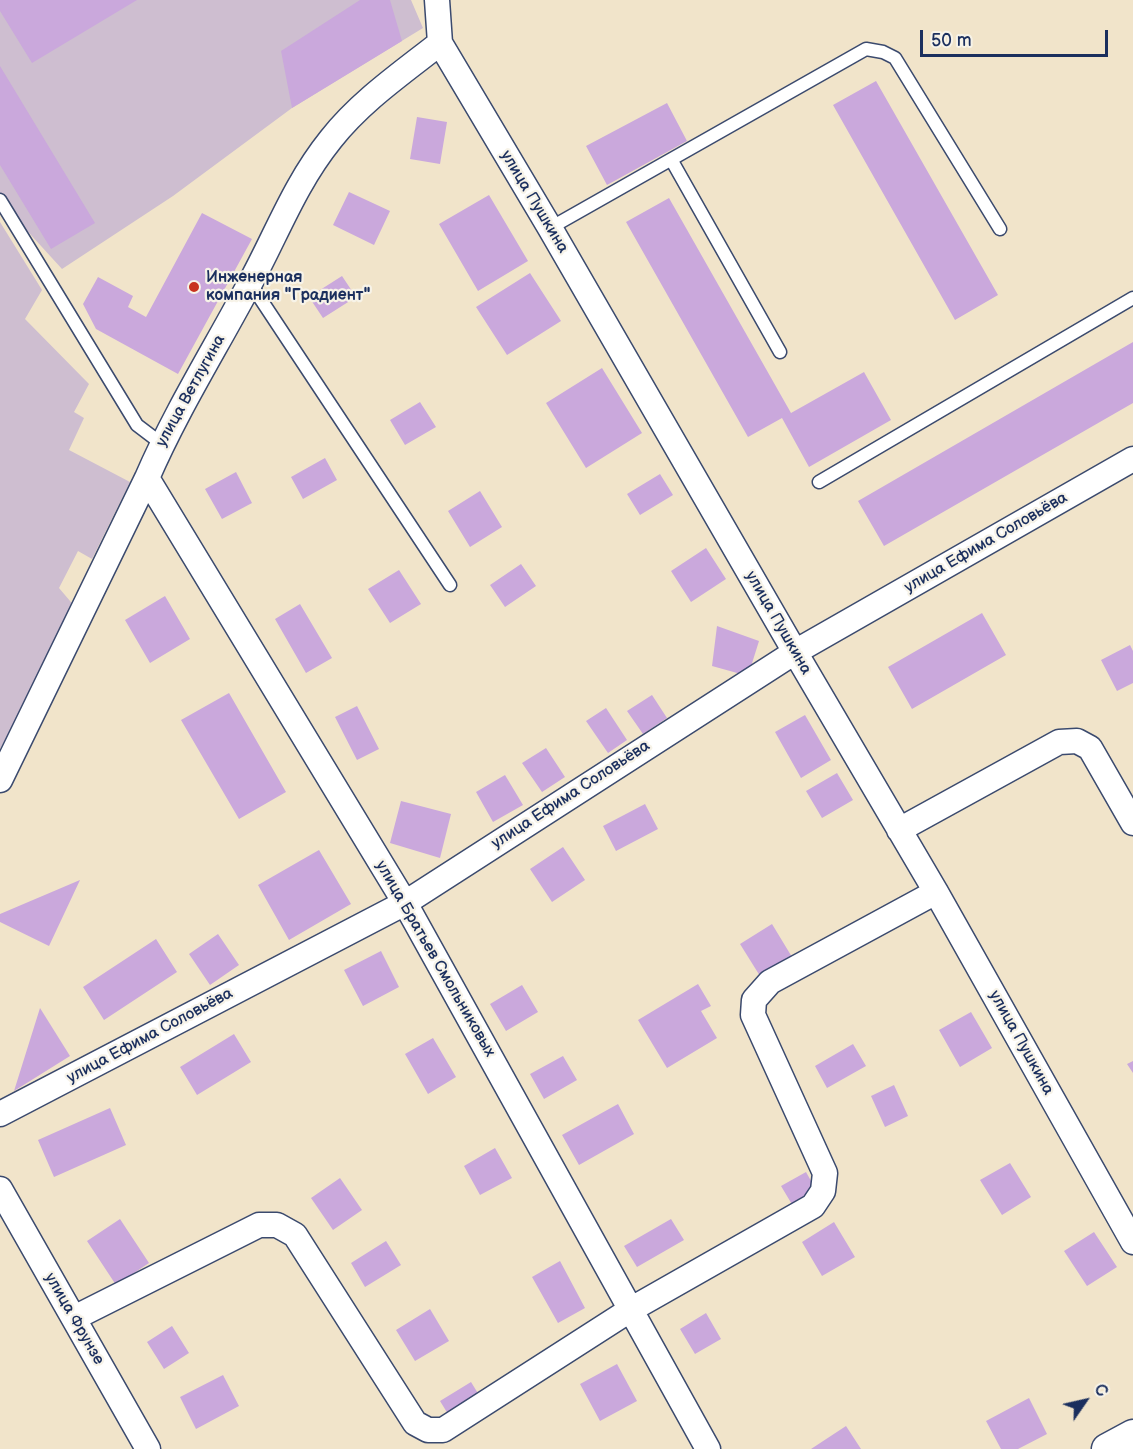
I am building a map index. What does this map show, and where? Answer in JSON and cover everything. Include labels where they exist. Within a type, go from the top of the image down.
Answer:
[{"type":"street","name":"улица Пушкина","points":[[437,0],[440,43],[936,892],[1133,1242]]},
{"type":"street","name":"улица Ветлугина","points":[[0,780],[162,444],[250,283],[296,189],[331,138],[372,97],[440,43]]},
{"type":"street","name":"улица Ефима Соловьёва","points":[[0,1114],[405,903],[795,652],[1133,459]]},
{"type":"street","name":"улица Братьев Смольниковых","points":[[147,478],[405,903],[708,1449]]},
{"type":"street","points":[[899,830],[1059,742],[1077,741],[1090,748],[1133,823]]},
{"type":"street","points":[[74,1318],[260,1225],[277,1225],[295,1235],[416,1423],[428,1430],[443,1430],[630,1310],[813,1206],[823,1191],[825,1173],[753,1015],[754,1000],[770,982],[936,892]]},
{"type":"street","name":"улица Фрунзе","points":[[0,1190],[148,1449]]},
{"type":"street","points":[[1107,1449],[1133,1435]]},
{"type":"lane","points":[[550,228],[866,50],[883,52],[895,58],[1000,229]]},
{"type":"lane","points":[[672,160],[780,352]]},
{"type":"lane","points":[[0,200],[137,425],[162,444]]},
{"type":"lane","points":[[250,283],[450,585]]},
{"type":"lane","points":[[819,482],[1133,298]]},
{"type":"shaded area","points":[[0,0],[411,0],[423,28],[292,108],[173,196],[62,269],[0,201]]},
{"type":"shaded area","points":[[0,222],[42,290],[25,319],[89,384],[74,412],[84,418],[69,450],[130,482],[92,559],[78,551],[59,588],[76,608],[55,652],[0,749]]},
{"type":"building","points":[[0,0],[137,0],[32,63],[0,11]]},
{"type":"building","points":[[360,0],[390,0],[402,41],[292,108],[281,51]]},
{"type":"building","points":[[0,66],[95,223],[51,249],[0,165]]},
{"type":"building","points":[[876,81],[998,295],[955,320],[833,105]]},
{"type":"building","points":[[667,103],[687,141],[607,185],[586,146]]},
{"type":"building","points":[[417,117],[447,122],[440,164],[410,159]]},
{"type":"building","points":[[349,192],[390,211],[374,245],[333,225]]},
{"type":"building","points":[[489,195],[528,261],[478,291],[439,224]]},
{"type":"building","points":[[669,198],[791,413],[864,372],[891,420],[809,467],[782,418],[748,437],[626,222]]},
{"type":"building","name":"Инженерная компания \"Градиент\"","points":[[202,213],[252,239],[178,374],[96,329],[83,304],[98,277],[133,296],[128,307],[146,317]]},
{"type":"building","points":[[530,273],[561,321],[507,355],[476,307]]},
{"type":"building","points":[[342,276],[356,297],[323,318],[309,297]]},
{"type":"building","points":[[1133,342],[1133,403],[884,546],[858,501]]},
{"type":"building","points":[[602,368],[642,433],[586,468],[546,403]]},
{"type":"building","points":[[420,402],[436,427],[405,445],[390,420]]},
{"type":"building","points":[[325,458],[337,480],[303,499],[291,477]]},
{"type":"building","points":[[236,472],[252,503],[222,519],[205,489]]},
{"type":"building","points":[[660,474],[673,495],[640,515],[627,494]]},
{"type":"building","points":[[480,491],[502,527],[470,547],[448,511]]},
{"type":"building","points":[[706,548],[726,579],[691,602],[671,571]]},
{"type":"building","points":[[521,564],[536,586],[505,607],[490,585]]},
{"type":"building","points":[[399,570],[421,604],[390,623],[368,589]]},
{"type":"building","points":[[165,596],[190,639],[150,663],[125,620]]},
{"type":"building","points":[[300,604],[332,658],[306,673],[275,619]]},
{"type":"building","points":[[982,613],[1006,655],[912,709],[888,667]]},
{"type":"building","points":[[717,626],[759,641],[748,676],[712,666]]},
{"type":"building","points":[[1130,645],[1133,651],[1133,683],[1117,691],[1101,660]]},
{"type":"building","points":[[229,693],[286,792],[239,819],[181,720]]},
{"type":"building","points":[[652,695],[667,718],[643,734],[627,711]]},
{"type":"building","points":[[357,706],[379,749],[357,760],[335,717]]},
{"type":"building","points":[[606,708],[627,740],[608,753],[586,721]]},
{"type":"building","points":[[805,715],[831,760],[801,778],[775,732]]},
{"type":"building","points":[[546,748],[565,777],[542,792],[522,763]]},
{"type":"building","points":[[837,773],[853,800],[822,818],[806,791]]},
{"type":"building","points":[[505,775],[523,805],[493,822],[476,792]]},
{"type":"building","points":[[401,801],[451,814],[440,858],[390,843]]},
{"type":"building","points":[[645,804],[658,829],[616,851],[603,826]]},
{"type":"building","points":[[563,847],[585,880],[552,902],[530,869]]},
{"type":"building","points":[[319,850],[351,904],[289,940],[258,885]]},
{"type":"building","points":[[80,880],[49,946],[0,922],[0,914]]},
{"type":"building","points":[[772,924],[792,957],[760,976],[740,944]]},
{"type":"building","points":[[218,934],[239,965],[210,985],[189,954]]},
{"type":"building","points":[[156,939],[177,972],[104,1020],[83,987]]},
{"type":"building","points":[[381,951],[399,987],[363,1006],[344,970]]},
{"type":"building","points":[[698,984],[711,1006],[701,1011],[717,1038],[667,1068],[638,1020]]},
{"type":"building","points":[[522,985],[538,1012],[506,1031],[490,1004]]},
{"type":"building","points":[[40,1008],[70,1056],[14,1091]]},
{"type":"building","points":[[971,1012],[992,1048],[960,1067],[939,1030]]},
{"type":"building","points":[[234,1034],[251,1062],[197,1095],[180,1067]]},
{"type":"building","points":[[433,1038],[456,1077],[428,1094],[405,1054]]},
{"type":"building","points":[[853,1044],[866,1066],[827,1088],[815,1066]]},
{"type":"building","points":[[563,1056],[577,1080],[544,1099],[530,1074]]},
{"type":"building","points":[[1133,1061],[1133,1073],[1127,1064]]},
{"type":"building","points":[[894,1085],[908,1116],[885,1127],[871,1096]]},
{"type":"building","points":[[618,1104],[634,1134],[579,1165],[562,1135]]},
{"type":"building","points":[[110,1108],[126,1145],[54,1177],[38,1140]]},
{"type":"building","points":[[495,1148],[512,1178],[480,1195],[464,1166]]},
{"type":"building","points":[[1010,1163],[1031,1197],[1002,1215],[980,1180]]},
{"type":"building","points":[[806,1172],[820,1197],[796,1211],[781,1186]]},
{"type":"building","points":[[340,1178],[362,1210],[333,1230],[311,1198]]},
{"type":"building","points":[[120,1219],[149,1263],[116,1285],[87,1241]]},
{"type":"building","points":[[671,1219],[684,1240],[637,1267],[624,1246]]},
{"type":"building","points":[[834,1222],[855,1257],[822,1276],[802,1242]]},
{"type":"building","points":[[1094,1232],[1117,1267],[1087,1286],[1064,1251]]},
{"type":"building","points":[[386,1241],[401,1265],[365,1287],[351,1263]]},
{"type":"building","points":[[560,1261],[585,1308],[558,1323],[532,1277]]},
{"type":"building","points":[[430,1309],[449,1341],[415,1361],[396,1330]]},
{"type":"building","points":[[706,1313],[721,1339],[695,1354],[680,1329]]},
{"type":"building","points":[[172,1326],[189,1353],[164,1369],[147,1342]]},
{"type":"building","points":[[617,1364],[637,1401],[600,1421],[580,1384]]},
{"type":"building","points":[[223,1375],[239,1406],[196,1429],[180,1397]]},
{"type":"building","points":[[471,1382],[487,1408],[456,1427],[440,1401]]},
{"type":"building","points":[[1029,1398],[1047,1434],[1018,1449],[1001,1449],[986,1421]]},
{"type":"building","points":[[846,1426],[861,1449],[811,1449]]},
{"type":"place","name":"Инженерная компания \"Градиент\"","points":[[194,287]]}]
